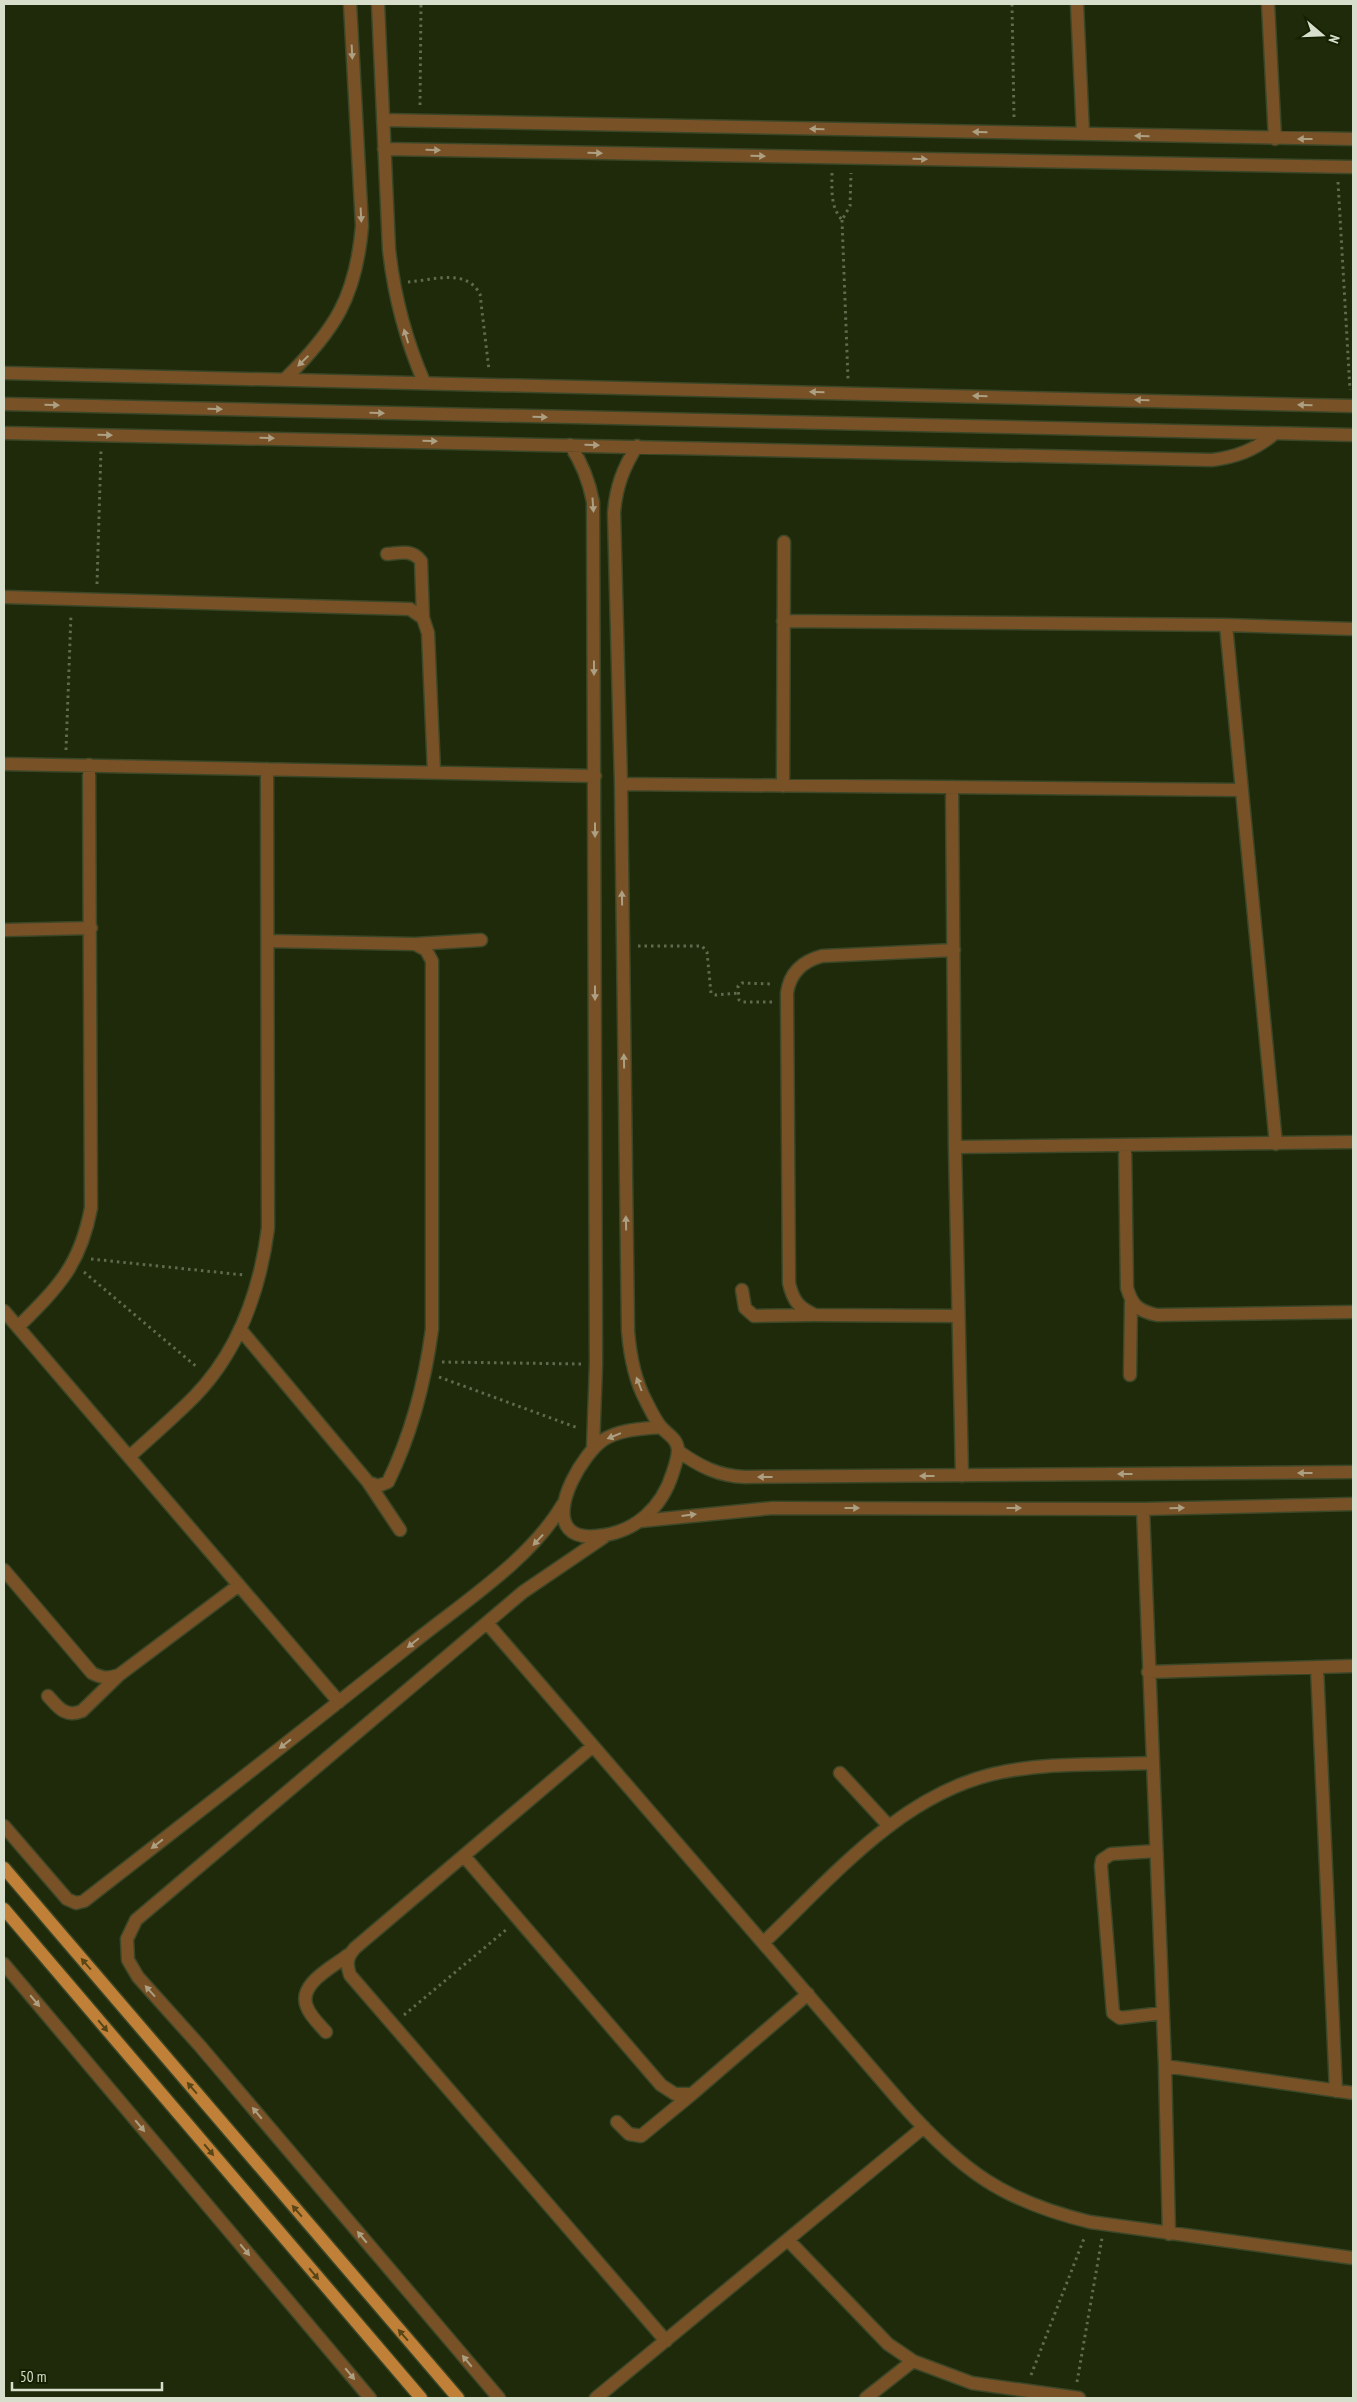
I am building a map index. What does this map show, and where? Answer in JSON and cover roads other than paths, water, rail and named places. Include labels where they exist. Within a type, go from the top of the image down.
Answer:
[{"type":"main road","points":[[4,1868],[458,2398]]},
{"type":"main road","points":[[4,1909],[421,2398]]},
{"type":"street","points":[[285,379],[309,356],[332,325],[353,283],[360,255],[362,226],[350,4]]},
{"type":"street","points":[[378,4],[384,149],[393,284],[410,350],[424,382]]},
{"type":"street","points":[[1077,4],[1083,134]]},
{"type":"street","points":[[1268,4],[1275,139]]},
{"type":"street","points":[[383,120],[1275,139],[1353,139]]},
{"type":"street","points":[[384,149],[1353,167]]},
{"type":"street","points":[[4,373],[848,392],[1352,406]]},
{"type":"street","points":[[4,404],[1353,436]]},
{"type":"street","points":[[4,433],[1212,460],[1226,458],[1251,450],[1274,434]]},
{"type":"street","points":[[570,445],[582,462],[590,482],[593,502],[596,1364],[593,1448]]},
{"type":"street","points":[[637,446],[621,475],[616,489],[614,513],[621,784],[628,1331],[630,1355],[636,1378],[645,1399],[661,1427],[670,1433],[676,1441],[678,1451],[668,1488],[657,1506],[641,1521],[630,1528],[606,1535],[585,1536],[576,1534],[569,1529],[565,1522],[564,1513],[566,1500],[576,1472],[593,1448],[616,1434],[630,1430],[661,1427]]},
{"type":"street","points":[[783,786],[784,542]]},
{"type":"street","points":[[387,554],[409,552],[416,555],[420,561],[423,618],[428,633],[434,772]]},
{"type":"street","points":[[4,597],[394,607],[410,608],[423,618]]},
{"type":"street","points":[[783,621],[1353,628]]},
{"type":"street","points":[[1226,625],[1276,1144]]},
{"type":"street","points":[[4,764],[595,776]]},
{"type":"street","points":[[18,1327],[53,1291],[75,1260],[86,1233],[91,1208],[89,765]]},
{"type":"street","points":[[129,1457],[194,1396],[210,1378],[240,1329],[259,1276],[268,1228],[267,769]]},
{"type":"street","points":[[621,784],[1242,790]]},
{"type":"street","points":[[952,787],[954,1147],[962,1476]]},
{"type":"street","points":[[4,930],[91,928]]},
{"type":"street","points":[[268,941],[415,944],[481,940]]},
{"type":"street","points":[[368,1482],[378,1486],[388,1482],[416,1413],[427,1367],[432,1329],[432,962],[426,950],[415,944]]},
{"type":"street","points":[[815,1315],[801,1309],[792,1298],[790,1283],[788,984],[793,974],[801,965],[811,959],[822,956],[954,950]]},
{"type":"street","points":[[954,1147],[1353,1142]]},
{"type":"street","points":[[1124,1145],[1126,1288],[1131,1302],[1130,1376]]},
{"type":"street","points":[[742,1290],[745,1308],[754,1316],[958,1316]]},
{"type":"street","points":[[1131,1302],[1142,1312],[1157,1315],[1353,1312]]},
{"type":"street","points":[[4,1311],[339,1702]]},
{"type":"street","points":[[240,1329],[368,1482],[400,1530]]},
{"type":"street","points":[[678,1451],[702,1467],[730,1476],[1353,1472]]},
{"type":"street","points":[[4,1826],[66,1899],[76,1903],[84,1901],[339,1702],[530,1548],[550,1525],[566,1500]]},
{"type":"street","points":[[641,1521],[773,1508],[1143,1509],[1353,1504]]},
{"type":"street","points":[[1143,1509],[1165,2066],[1169,2234]]},
{"type":"street","points":[[499,2398],[200,2046],[138,1977],[128,1960],[127,1939],[136,1920],[487,1623],[543,1577],[606,1535]]},
{"type":"street","points":[[4,1570],[92,1673],[100,1677],[110,1678],[118,1675]]},
{"type":"street","points":[[48,1696],[61,1710],[75,1714],[82,1710],[118,1675],[239,1585]]},
{"type":"street","points":[[487,1623],[924,2127],[946,2151],[971,2172],[999,2189],[1036,2206],[1090,2222],[1353,2258]]},
{"type":"street","points":[[1317,1666],[1336,2090]]},
{"type":"street","points":[[1148,1672],[1353,1666]]},
{"type":"street","points":[[326,2032],[307,2008],[304,1998],[307,1988],[593,1746]]},
{"type":"street","points":[[763,1943],[888,1825],[921,1803],[956,1786],[993,1774],[1032,1768],[1152,1763]]},
{"type":"street","points":[[840,1773],[888,1825]]},
{"type":"street","points":[[1156,1851],[1111,1854],[1102,1860],[1101,1866],[1113,2013],[1120,2018],[1163,2013]]},
{"type":"street","points":[[464,1856],[661,2085],[675,2094],[692,2094]]},
{"type":"street","points":[[348,1955],[346,1966],[350,1974],[666,2340]]},
{"type":"street","points":[[4,1964],[370,2398]]},
{"type":"street","points":[[617,2122],[629,2134],[641,2136],[808,1994]]},
{"type":"street","points":[[1165,2066],[1353,2093]]},
{"type":"street","points":[[596,2398],[924,2127]]},
{"type":"street","points":[[788,2240],[888,2344],[913,2361],[972,2384],[1079,2398]]},
{"type":"street","points":[[866,2398],[913,2361]]}]
